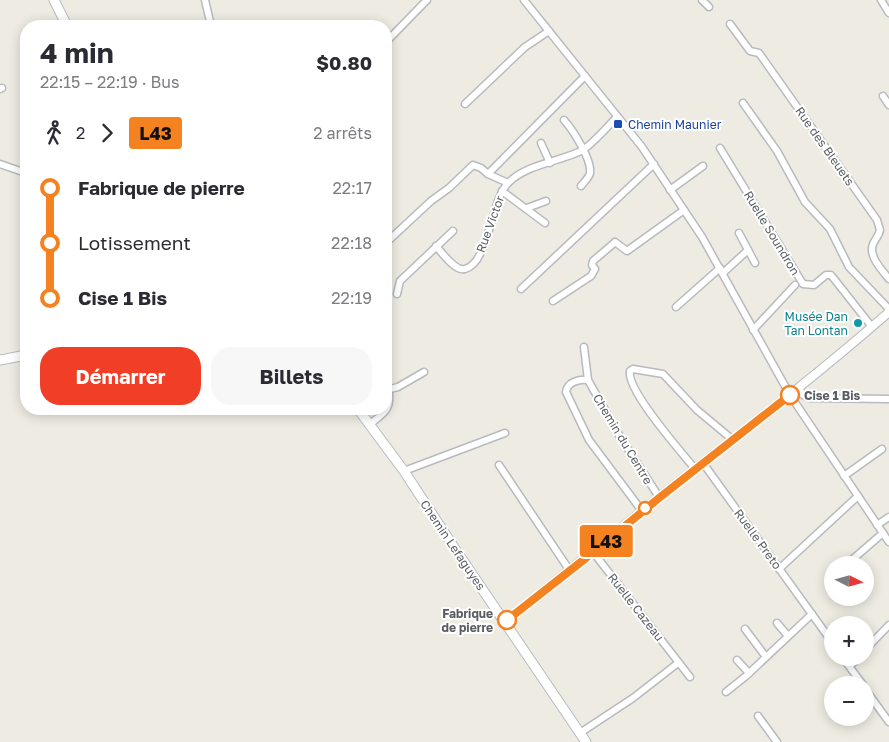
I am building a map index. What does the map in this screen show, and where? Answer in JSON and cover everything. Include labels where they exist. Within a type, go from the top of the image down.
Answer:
[{"type":"main road","points":[[54,0],[64,20]]},
{"type":"main road","points":[[0,360],[20,356]]},
{"type":"main road","name":"Chemin Lefaguyes","points":[[364,415],[404,471],[586,742]]},
{"type":"street","points":[[205,0],[210,20]]},
{"type":"street","points":[[392,36],[427,0]]},
{"type":"street","points":[[524,0],[654,164],[722,271],[790,395],[889,542]]},
{"type":"street","points":[[702,0],[709,7]]},
{"type":"street","points":[[881,0],[889,13]]},
{"type":"street","name":"Rue des Bleuets","points":[[730,24],[750,52],[759,53],[877,220],[880,230],[872,244],[872,251],[875,260],[889,279]]},
{"type":"street","points":[[466,104],[526,47],[549,32]]},
{"type":"street","points":[[488,174],[585,76]]},
{"type":"street","points":[[883,96],[889,105]]},
{"type":"street","points":[[505,621],[799,388],[889,311],[850,267],[830,229],[805,202],[777,151],[743,103]]},
{"type":"street","name":"Rue Victor","points":[[436,246],[456,268],[462,270],[468,268],[478,258],[484,248],[495,206],[508,183],[526,171],[583,150],[617,117]]},
{"type":"street","points":[[564,120],[571,128],[583,150],[590,172],[581,186]]},
{"type":"street","points":[[541,142],[550,163]]},
{"type":"street","name":"Ruelle Soundron","points":[[720,148],[803,284],[814,285],[826,275],[831,275],[872,327]]},
{"type":"street","points":[[0,164],[20,171]]},
{"type":"street","points":[[521,289],[654,164]]},
{"type":"street","points":[[392,237],[473,165],[508,183]]},
{"type":"street","points":[[670,190],[703,166]]},
{"type":"street","points":[[502,191],[545,222]]},
{"type":"street","points":[[527,208],[546,201]]},
{"type":"street","points":[[553,301],[595,272],[592,262],[613,244],[616,242],[627,252],[684,210]]},
{"type":"street","points":[[396,294],[400,281],[453,232]]},
{"type":"street","points":[[739,233],[755,263]]},
{"type":"street","points":[[676,307],[748,250]]},
{"type":"street","points":[[753,330],[795,285]]},
{"type":"street","name":"Chemin du Centre","points":[[584,347],[588,380],[619,435],[659,498]]},
{"type":"street","points":[[696,470],[658,425],[633,385],[629,375],[630,371],[633,369],[663,374],[697,410],[733,440]]},
{"type":"street","points":[[392,389],[424,372]]},
{"type":"street","name":"Chemin du Centre","points":[[588,380],[583,379],[570,383],[566,392],[589,440],[642,511]]},
{"type":"street","points":[[799,388],[803,396],[809,398],[889,399]]},
{"type":"street","points":[[370,424],[381,415]]},
{"type":"street","points":[[404,471],[505,433]]},
{"type":"street","points":[[844,476],[882,449]]},
{"type":"street","name":"Ruelle Preto","points":[[704,463],[824,631]]},
{"type":"street","points":[[499,465],[570,570]]},
{"type":"street","points":[[780,569],[858,496]]},
{"type":"street","points":[[877,525],[889,517]]},
{"type":"street","points":[[856,556],[883,533]]},
{"type":"street","name":"Ruelle Cazeau","points":[[593,552],[690,677]]},
{"type":"street","points":[[726,692],[812,614]]},
{"type":"street","points":[[776,623],[788,636]]},
{"type":"street","points":[[874,641],[889,625]]},
{"type":"street","points":[[745,629],[766,657]]},
{"type":"street","points":[[737,660],[749,673]]},
{"type":"street","points":[[580,733],[633,698],[678,662]]},
{"type":"street","points":[[850,666],[857,676]]},
{"type":"street","points":[[874,701],[889,722]]},
{"type":"street","points":[[758,716],[777,742]]},
{"type":"bus line","name":"L43","points":[[507,620],[790,395]]},
{"type":"place","name":"Chemin Maunier","points":[[618,124]]},
{"type":"place","name":"Musée Dan Tan Lontan","points":[[858,323]]},
{"type":"place","name":"Cise 1 Bis","points":[[790,395]]},
{"type":"place","name":"Fabrique de pierre","points":[[507,620]]}]
